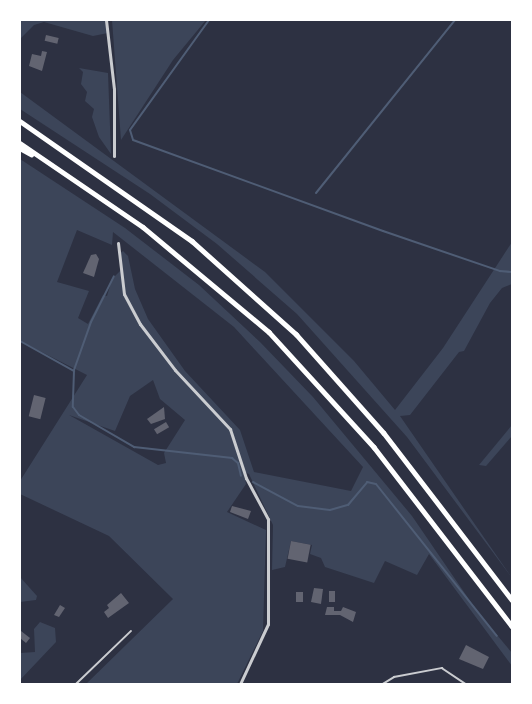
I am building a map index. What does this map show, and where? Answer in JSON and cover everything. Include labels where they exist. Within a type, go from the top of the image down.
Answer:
[{"type":"highway","points":[[20,120],[192,241],[296,334],[384,433],[513,600]]},
{"type":"highway","points":[[20,143],[143,227],[269,332],[367,438],[513,626]]},
{"type":"highway","points":[[20,148],[49,164]]},
{"type":"street","points":[[106,20],[114,89],[114,156]]},
{"type":"street","points":[[118,243],[124,294],[135,314],[175,369],[230,429],[246,478],[268,519],[268,624],[240,684]]},
{"type":"lane","points":[[76,684],[130,631]]},
{"type":"lane","points":[[383,684],[394,677],[442,668],[466,684]]},
{"type":"shaded area","points":[[20,20],[106,20],[108,33],[93,36],[44,22],[34,25],[20,39]]},
{"type":"shaded area","points":[[112,20],[206,20],[173,60],[121,140]]},
{"type":"shaded area","points":[[79,68],[108,73],[111,154],[99,137],[92,117],[94,109],[85,101],[87,92],[81,84],[83,72]]},
{"type":"shaded area","points":[[20,92],[265,272],[354,361],[395,410],[443,348],[512,242],[512,284],[502,288],[490,303],[464,351],[459,352],[410,415],[400,416],[512,578],[407,437],[297,314],[217,244],[150,194],[20,109]]},
{"type":"shaded area","points":[[20,159],[125,228],[199,285],[260,342],[313,397],[412,516],[477,611],[512,653],[512,666],[429,554],[417,575],[385,561],[374,583],[325,567],[321,558],[310,554],[312,545],[291,541],[285,567],[272,570],[273,525],[249,474],[244,472],[246,484],[227,512],[266,530],[263,631],[237,684],[86,684],[173,599],[109,536],[20,494],[20,481],[87,375],[20,341]],"holes":[[[77,230],[112,245],[113,232],[234,327],[363,467],[351,491],[254,472],[240,430],[185,371],[148,319],[135,289],[128,256],[123,251],[120,253],[122,269],[112,279],[107,296],[103,295],[88,324],[78,318],[89,291],[57,282]],[[153,380],[160,399],[185,420],[164,453],[166,463],[158,465],[69,415],[115,431],[130,396]]]},
{"type":"shaded area","points":[[512,425],[512,436],[486,466],[479,465]]},
{"type":"shaded area","points":[[20,577],[37,596],[36,600],[20,602]]},
{"type":"shaded area","points":[[40,622],[55,628],[56,642],[20,680],[20,653],[35,652],[34,629]]},
{"type":"building","points":[[46,35],[59,38],[57,44],[45,41]]},
{"type":"building","points":[[42,51],[47,52],[42,71],[29,66],[32,54],[41,56]]},
{"type":"building","points":[[96,254],[99,259],[94,277],[83,273],[91,255]]},
{"type":"building","points":[[34,395],[46,398],[40,419],[29,416]]},
{"type":"building","points":[[164,407],[165,419],[151,424],[147,419]]},
{"type":"building","points":[[166,422],[169,427],[157,434],[154,429]]},
{"type":"building","points":[[232,506],[251,511],[248,519],[230,512]]},
{"type":"building","points":[[291,541],[311,545],[307,562],[288,559]]},
{"type":"building","points":[[314,588],[323,589],[321,604],[311,602]]},
{"type":"building","points":[[329,591],[335,591],[335,602],[329,602]]},
{"type":"building","points":[[296,592],[303,592],[303,602],[296,602]]},
{"type":"building","points":[[121,593],[129,603],[108,618],[104,612],[109,608],[107,605]]},
{"type":"building","points":[[60,605],[65,608],[59,617],[54,615]]},
{"type":"building","points":[[327,607],[334,607],[334,611],[341,611],[343,607],[356,612],[353,622],[340,615],[325,615]]},
{"type":"building","points":[[21,631],[30,638],[26,643],[20,638]]},
{"type":"building","points":[[466,645],[489,657],[483,669],[459,659]]},
{"type":"waterway","points":[[209,20],[130,130],[133,140],[383,231],[500,271],[512,272]]},
{"type":"waterway","points":[[316,193],[455,20]]},
{"type":"waterway","points":[[74,370],[91,322],[114,276]]},
{"type":"waterway","points":[[20,341],[74,371],[73,407],[79,415],[134,447],[232,458],[238,463],[241,476]]},
{"type":"waterway","points":[[253,482],[298,506],[330,510],[348,505],[367,482],[376,484],[497,636]]}]
